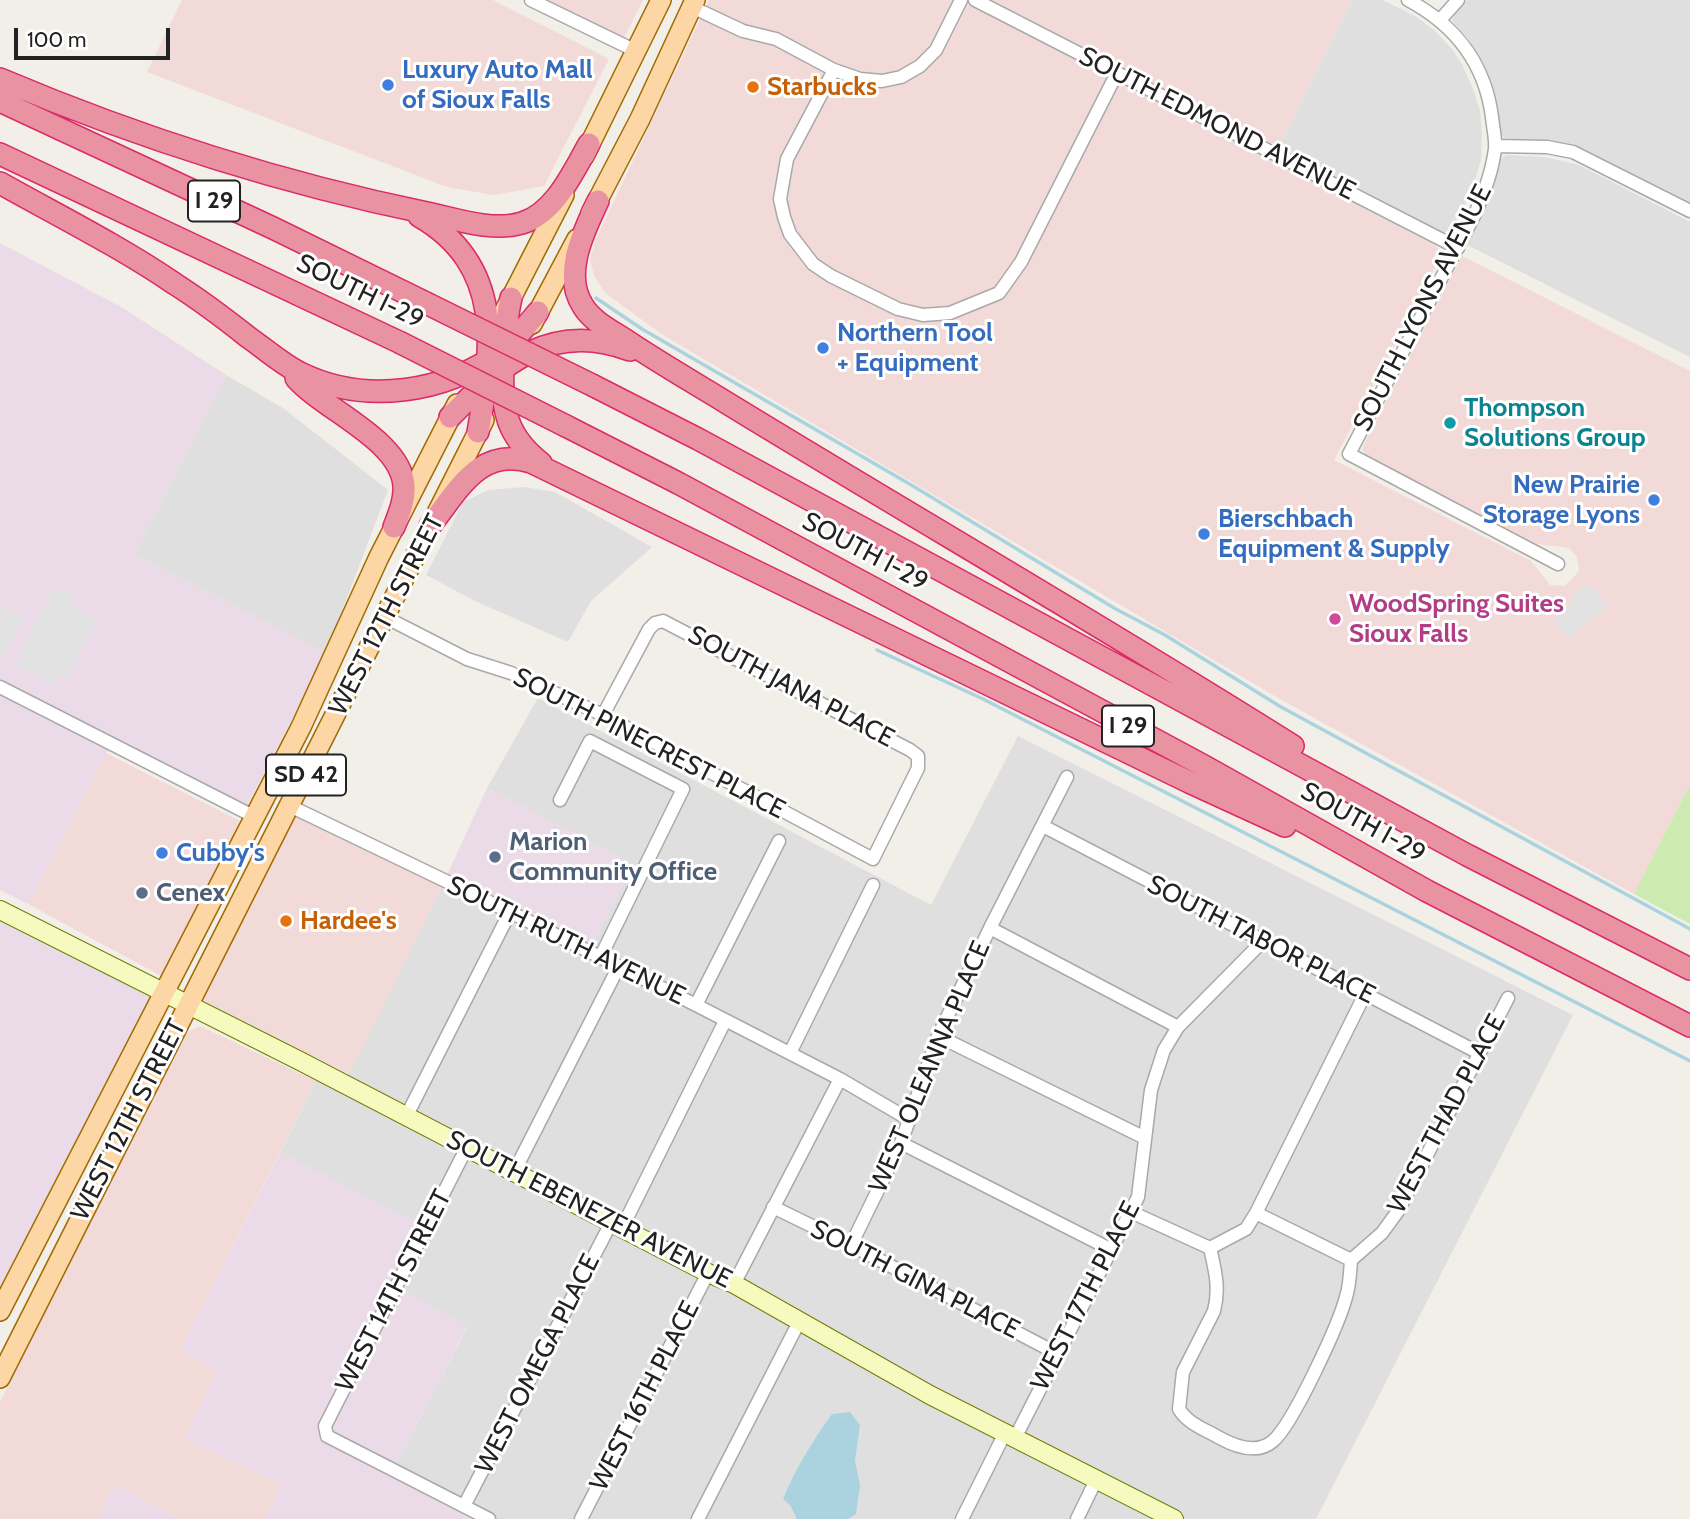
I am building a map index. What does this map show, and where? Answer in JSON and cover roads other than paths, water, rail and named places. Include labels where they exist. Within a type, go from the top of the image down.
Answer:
[{"type":"highway","points":[[0,79],[87,116],[189,150],[325,189],[497,226],[524,223],[537,216],[550,204],[589,144]]},
{"type":"highway","name":"SOUTH I-29","points":[[0,101],[273,228],[594,386],[784,485],[1467,855],[1690,969]]},
{"type":"highway","name":"SOUTH I-29","points":[[0,154],[399,342],[678,483],[1192,760],[1427,891],[1690,1026]]},
{"type":"highway","points":[[0,183],[141,262],[200,301],[283,363],[338,387],[371,391],[426,386],[550,345],[580,340],[609,343],[657,362]]},
{"type":"highway","points":[[598,201],[579,249],[574,277],[576,292],[589,314],[657,362],[1153,657],[1467,855]]},
{"type":"highway","points":[[408,209],[448,235],[470,261],[486,301],[503,404],[516,436],[533,457],[557,474]]},
{"type":"highway","points":[[478,432],[511,298]]},
{"type":"highway","points":[[450,417],[538,312]]},
{"type":"highway","points":[[283,363],[300,382],[394,459],[404,485],[402,504],[394,527]]},
{"type":"highway","points":[[430,526],[477,469],[499,459],[520,459],[557,474],[1189,782],[1427,891]]},
{"type":"main road","points":[[511,298],[661,0]]},
{"type":"main road","points":[[538,312],[630,140],[694,3]]},
{"type":"main road","name":"WEST 12TH STREET","points":[[0,1311],[301,727],[394,527],[450,417]]},
{"type":"main road","name":"WEST 12TH STREET","points":[[0,1378],[478,432]]},
{"type":"street","points":[[531,0],[636,51]]},
{"type":"street","points":[[694,3],[743,31],[776,39],[834,70],[860,79],[882,81],[901,77],[920,66],[936,50],[961,0]]},
{"type":"street","name":"SOUTH EDMOND AVENUE","points":[[975,0],[1458,248]]},
{"type":"street","name":"SOUTH LYONS AVENUE","points":[[1408,0],[1440,20],[1469,51],[1485,85],[1496,146],[1486,190],[1349,454],[1558,564]]},
{"type":"street","points":[[1440,20],[1458,0]]},
{"type":"street","points":[[834,70],[787,159],[780,199],[787,226],[799,249],[822,270],[898,309],[923,315],[950,313],[999,293],[1021,262],[1117,73]]},
{"type":"street","points":[[1496,146],[1547,147],[1573,152],[1690,211]]},
{"type":"street","name":"SOUTH PINECREST PLACE","points":[[385,617],[467,659],[511,673],[603,715],[873,859]]},
{"type":"street","name":"SOUTH JANA PLACE","points":[[603,715],[649,629],[654,623],[663,621],[910,750],[915,753],[919,762],[916,778],[873,859]]},
{"type":"street","points":[[0,687],[255,817]]},
{"type":"street","points":[[560,800],[590,741],[683,789],[600,958]]},
{"type":"street","name":"WEST OLEANNA PLACE","points":[[851,1245],[901,1143],[939,1036],[990,928],[1067,777]]},
{"type":"street","name":"SOUTH RUTH AVENUE","points":[[290,806],[510,912],[696,1006],[840,1079],[910,1120]]},
{"type":"street","name":"SOUTH TABOR PLACE","points":[[1043,826],[1479,1053]]},
{"type":"street","points":[[696,1006],[779,841]]},
{"type":"street","points":[[790,1054],[873,885]]},
{"type":"street","name":"SOUTH EBENEZER AVENUE","points":[[0,910],[300,1060],[708,1273],[734,1284],[930,1395],[1174,1519]]},
{"type":"street","points":[[406,1117],[510,912]]},
{"type":"street","points":[[990,928],[1178,1027]]},
{"type":"street","name":"WEST 17TH PLACE","points":[[962,1519],[1056,1353],[1138,1197],[1147,1109],[1157,1066],[1178,1027],[1264,941]]},
{"type":"street","points":[[514,1172],[618,968]]},
{"type":"street","points":[[1210,1248],[1246,1229],[1256,1213],[1365,994]]},
{"type":"street","name":"WEST THAD PLACE","points":[[1351,1260],[1382,1233],[1398,1211],[1508,998]]},
{"type":"street","name":"WEST OMEGA PLACE","points":[[464,1506],[725,1021]]},
{"type":"street","points":[[939,1036],[1145,1138]]},
{"type":"street","points":[[734,1284],[840,1079]]},
{"type":"street","points":[[901,1143],[1111,1250]]},
{"type":"street","name":"WEST 14TH STREET","points":[[464,1506],[327,1436],[325,1426],[467,1147]]},
{"type":"street","name":"SOUTH GINA PLACE","points":[[773,1207],[1056,1353]]},
{"type":"street","points":[[1131,1212],[1210,1248]]},
{"type":"street","points":[[1210,1248],[1218,1284],[1217,1301],[1184,1372],[1179,1409],[1188,1421],[1232,1444],[1252,1449],[1273,1441],[1329,1342],[1346,1299],[1351,1260],[1256,1213]]},
{"type":"street","name":"WEST 16TH PLACE","points":[[582,1519],[708,1273]]},
{"type":"street","points":[[698,1519],[800,1320]]},
{"type":"street","points":[[1077,1519],[1096,1480]]},
{"type":"street","points":[[464,1506],[489,1519]]},
{"type":"water","points":[[850,1412],[860,1425],[855,1461],[860,1485],[856,1514],[848,1519],[797,1519],[790,1505],[783,1499],[793,1476],[832,1414]]},
{"type":"waterway","points":[[596,298],[642,329],[913,486],[1114,608],[1165,635],[1281,707],[1690,929]]},
{"type":"waterway","points":[[877,650],[983,699],[1690,1061]]},
{"type":"place","name":"Luxury Auto Mall of Sioux Falls","points":[[388,85]]},
{"type":"place","name":"Starbucks","points":[[753,87]]},
{"type":"place","name":"Northern Tool + Equipment","points":[[823,348]]},
{"type":"place","name":"Thompson Solutions Group","points":[[1450,423]]},
{"type":"place","name":"New Prairie Storage Lyons","points":[[1654,500]]},
{"type":"place","name":"Bierschbach Equipment & Supply","points":[[1204,534]]},
{"type":"place","name":"WoodSpring Suites Sioux Falls","points":[[1335,619]]},
{"type":"place","name":"Cubby's","points":[[162,853]]},
{"type":"place","name":"Marion Community Office","points":[[495,857]]},
{"type":"place","name":"Cenex","points":[[142,893]]},
{"type":"place","name":"Hardee's","points":[[286,921]]}]
